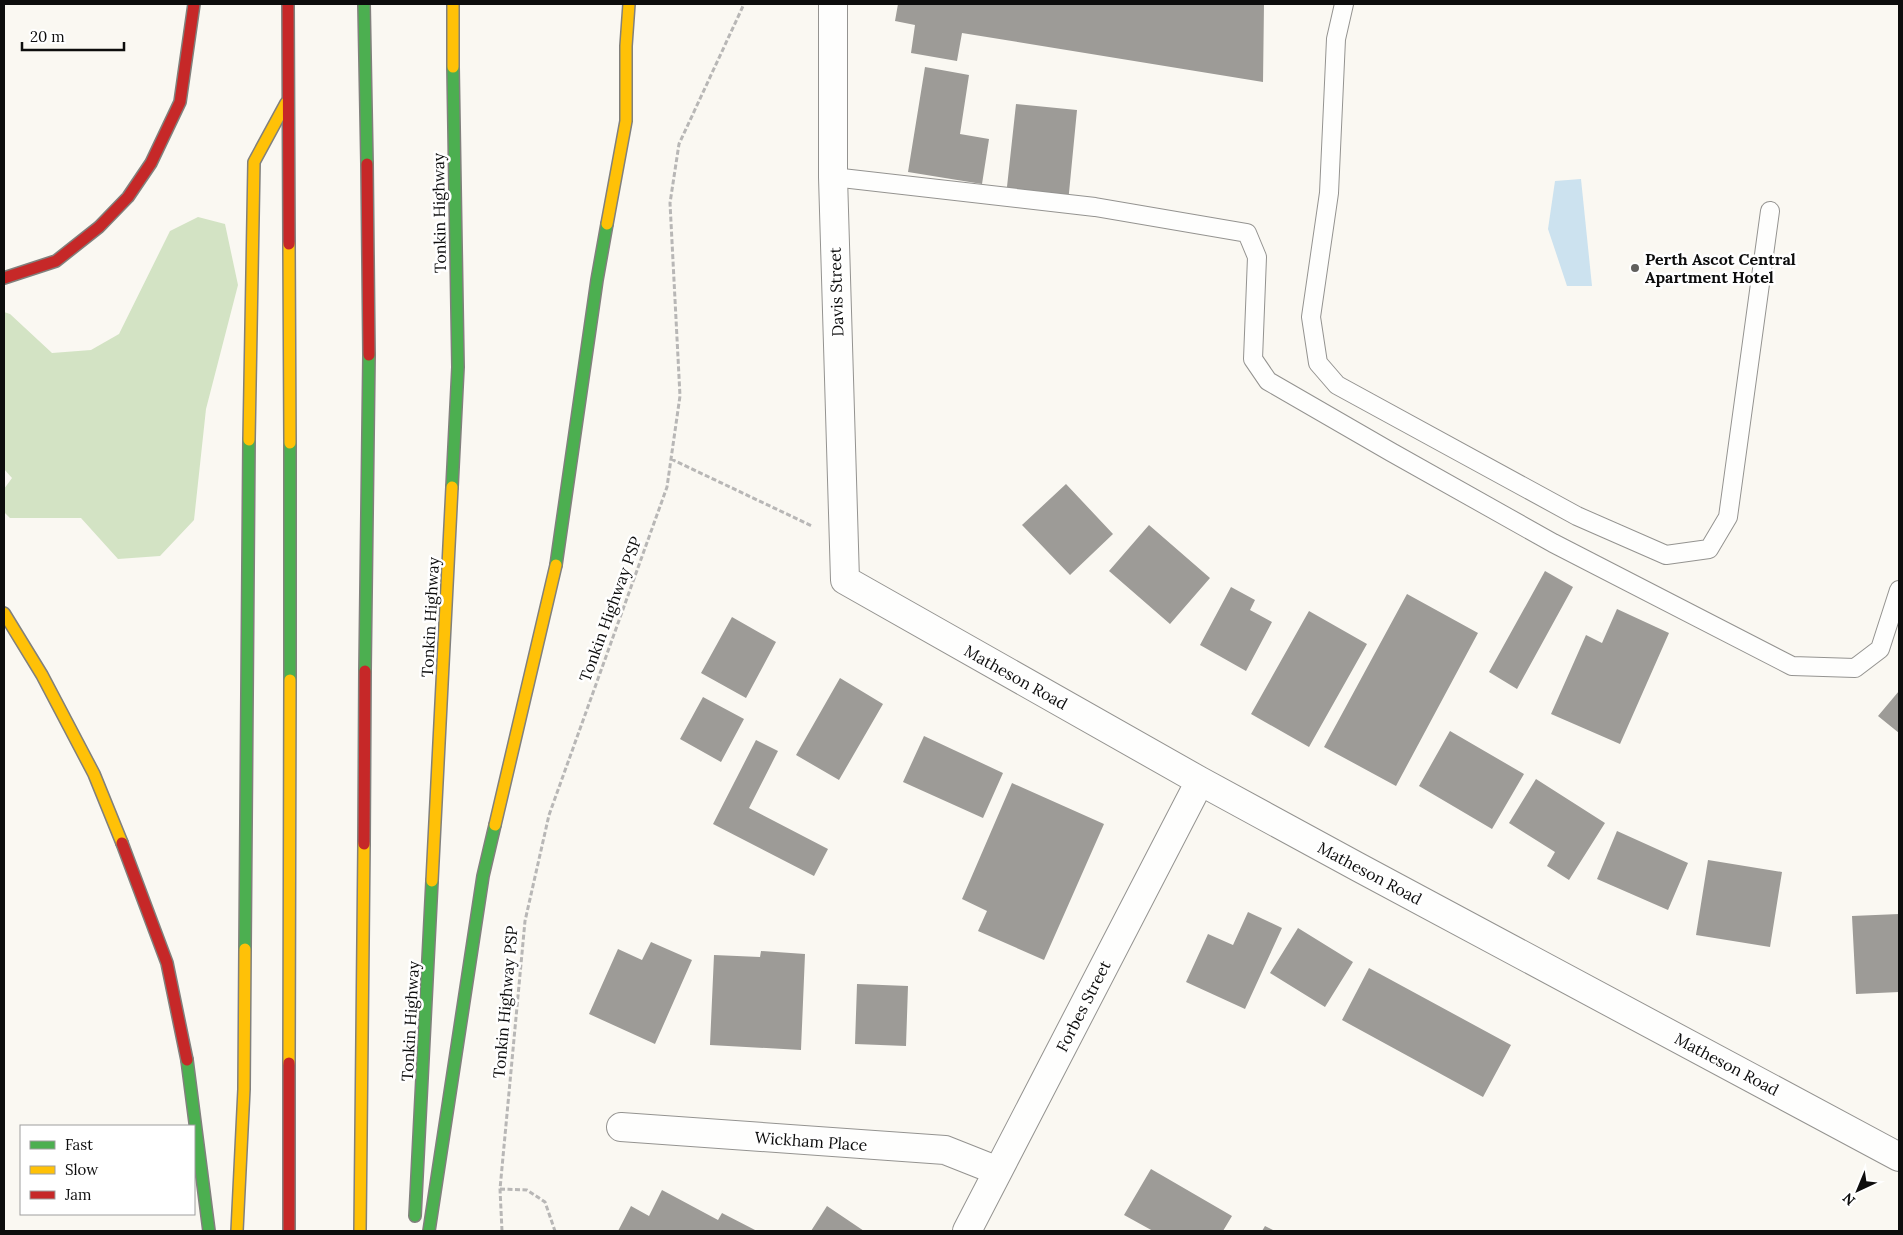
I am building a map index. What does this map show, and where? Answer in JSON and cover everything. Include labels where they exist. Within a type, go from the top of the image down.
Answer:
[{"type":"highway","points":[[4,278],[56,262],[99,227],[128,197],[151,163],[180,102],[194,4]]},
{"type":"highway","points":[[288,4],[290,554],[288,1231]]},
{"type":"highway","points":[[360,1231],[369,319],[364,4]]},
{"type":"highway","name":"Tonkin Highway","points":[[414,1231],[458,367],[453,134],[453,4]]},
{"type":"highway","points":[[429,1231],[483,876],[556,568],[597,280],[626,121],[628,4]]},
{"type":"highway","points":[[237,1231],[244,1089],[249,366],[254,162],[288,100]]},
{"type":"highway","points":[[4,613],[42,675],[94,774],[168,962],[188,1064],[209,1231]]},
{"type":"street","name":"Davis Street","points":[[833,4],[833,177],[845,580]]},
{"type":"street","name":"Matheson Road","points":[[845,580],[1358,868],[1899,1157]]},
{"type":"street","name":"Forbes Street","points":[[967,1231],[1200,781]]},
{"type":"street","name":"Wickham Place","points":[[621,1127],[945,1150],[998,1171]]},
{"type":"lane","points":[[1344,4],[1336,39],[1329,193],[1311,317],[1318,363],[1337,385],[1577,516],[1666,555],[1709,549],[1728,517],[1770,211]]},
{"type":"lane","points":[[833,177],[1094,207],[1247,233],[1257,257],[1253,359],[1268,381],[1553,543],[1792,666],[1855,668],[1880,649],[1899,590]]},
{"type":"path","name":"Tonkin Highway PSP","points":[[502,1231],[500,1189],[525,922],[549,815],[667,487],[680,396],[670,203],[678,144],[744,4]]},
{"type":"path","points":[[670,459],[844,541]]},
{"type":"path","points":[[500,1189],[527,1190],[546,1202],[555,1231]]},
{"type":"green space","points":[[198,217],[225,224],[238,285],[206,409],[194,520],[160,556],[118,559],[81,518],[10,518],[4,512],[4,489],[12,478],[4,469],[4,312],[10,314],[52,353],[91,350],[119,334],[170,231]]},
{"type":"water","points":[[1581,179],[1592,286],[1567,286],[1548,229],[1555,181]]},
{"type":"building","points":[[898,4],[1264,4],[1263,82],[962,33],[957,61],[911,53],[915,25],[895,21]]},
{"type":"building","points":[[925,67],[969,75],[960,134],[989,139],[982,184],[908,172]]},
{"type":"building","points":[[1016,104],[1077,110],[1068,203],[1006,196]]},
{"type":"building","points":[[1066,484],[1113,534],[1070,575],[1022,525]]},
{"type":"building","points":[[1149,525],[1210,578],[1170,624],[1109,571]]},
{"type":"building","points":[[1545,571],[1573,587],[1517,689],[1489,672]]},
{"type":"building","points":[[1231,587],[1255,600],[1250,610],[1272,622],[1246,671],[1200,645]]},
{"type":"building","points":[[1407,594],[1478,633],[1396,786],[1324,747]]},
{"type":"building","points":[[1617,609],[1669,633],[1620,744],[1551,714],[1586,635],[1602,643]]},
{"type":"building","points":[[1309,611],[1367,644],[1309,747],[1251,714]]},
{"type":"building","points":[[732,617],[776,642],[746,698],[701,673]]},
{"type":"building","points":[[840,678],[883,704],[839,780],[796,755]]},
{"type":"building","points":[[1899,691],[1899,733],[1878,716]]},
{"type":"building","points":[[703,697],[744,719],[721,762],[680,739]]},
{"type":"building","points":[[1450,731],[1524,774],[1492,829],[1419,786]]},
{"type":"building","points":[[924,736],[1003,773],[983,818],[903,782]]},
{"type":"building","points":[[756,740],[778,751],[749,808],[828,849],[814,876],[713,824]]},
{"type":"building","points":[[1536,779],[1605,823],[1569,880],[1547,866],[1555,852],[1509,823]]},
{"type":"building","points":[[1012,783],[1104,824],[1044,960],[978,931],[987,911],[962,899]]},
{"type":"building","points":[[1617,831],[1688,863],[1668,910],[1597,879]]},
{"type":"building","points":[[1708,860],[1782,872],[1770,947],[1696,935]]},
{"type":"building","points":[[1248,912],[1282,928],[1245,1009],[1186,982],[1208,934],[1233,945]]},
{"type":"building","points":[[1899,914],[1899,992],[1856,994],[1852,916]]},
{"type":"building","points":[[1298,928],[1353,962],[1325,1007],[1270,973]]},
{"type":"building","points":[[651,942],[692,960],[655,1044],[589,1014],[618,949],[642,960]]},
{"type":"building","points":[[761,951],[805,954],[801,1050],[710,1045],[714,955],[760,957]]},
{"type":"building","points":[[1369,968],[1511,1045],[1483,1097],[1342,1020]]},
{"type":"building","points":[[857,984],[908,986],[906,1046],[855,1044]]},
{"type":"building","points":[[1151,1169],[1232,1216],[1223,1231],[1153,1231],[1124,1215]]},
{"type":"building","points":[[662,1190],[718,1220],[722,1213],[757,1231],[618,1231],[631,1206],[649,1216]]},
{"type":"building","points":[[827,1206],[864,1231],[811,1231]]},
{"type":"building","points":[[1265,1226],[1275,1231],[1262,1231]]},
{"type":"traffic: fast","points":[[364,4],[367,164]]},
{"type":"traffic: fast","points":[[452,487],[458,367],[453,67]]},
{"type":"traffic: fast","points":[[556,565],[597,280],[607,224]]},
{"type":"traffic: fast","points":[[365,671],[369,355]]},
{"type":"traffic: fast","points":[[245,949],[249,440]]},
{"type":"traffic: fast","points":[[290,443],[290,680]]},
{"type":"traffic: fast","points":[[429,1231],[483,876],[495,825]]},
{"type":"traffic: fast","points":[[415,1216],[432,881]]},
{"type":"traffic: fast","points":[[187,1060],[209,1231]]},
{"type":"traffic: slow","points":[[453,4],[453,67]]},
{"type":"traffic: slow","points":[[607,224],[626,121],[626,46],[629,4]]},
{"type":"traffic: slow","points":[[249,440],[254,162],[286,103]]},
{"type":"traffic: slow","points":[[289,244],[290,443]]},
{"type":"traffic: slow","points":[[432,881],[452,487]]},
{"type":"traffic: slow","points":[[495,825],[556,565]]},
{"type":"traffic: slow","points":[[4,613],[42,675],[94,774],[122,843]]},
{"type":"traffic: slow","points":[[289,1063],[290,680]]},
{"type":"traffic: slow","points":[[360,1231],[364,844]]},
{"type":"traffic: slow","points":[[237,1231],[244,1089],[245,949]]},
{"type":"traffic: jam","points":[[4,278],[56,261],[99,227],[128,197],[151,163],[180,102],[194,4]]},
{"type":"traffic: jam","points":[[288,4],[289,244]]},
{"type":"traffic: jam","points":[[367,164],[369,355]]},
{"type":"traffic: jam","points":[[364,844],[365,671]]},
{"type":"traffic: jam","points":[[122,843],[167,963],[187,1060]]},
{"type":"traffic: jam","points":[[289,1063],[289,1231]]},
{"type":"place","name":"Perth Ascot Central Apartment Hotel","points":[[1635,268]]}]
